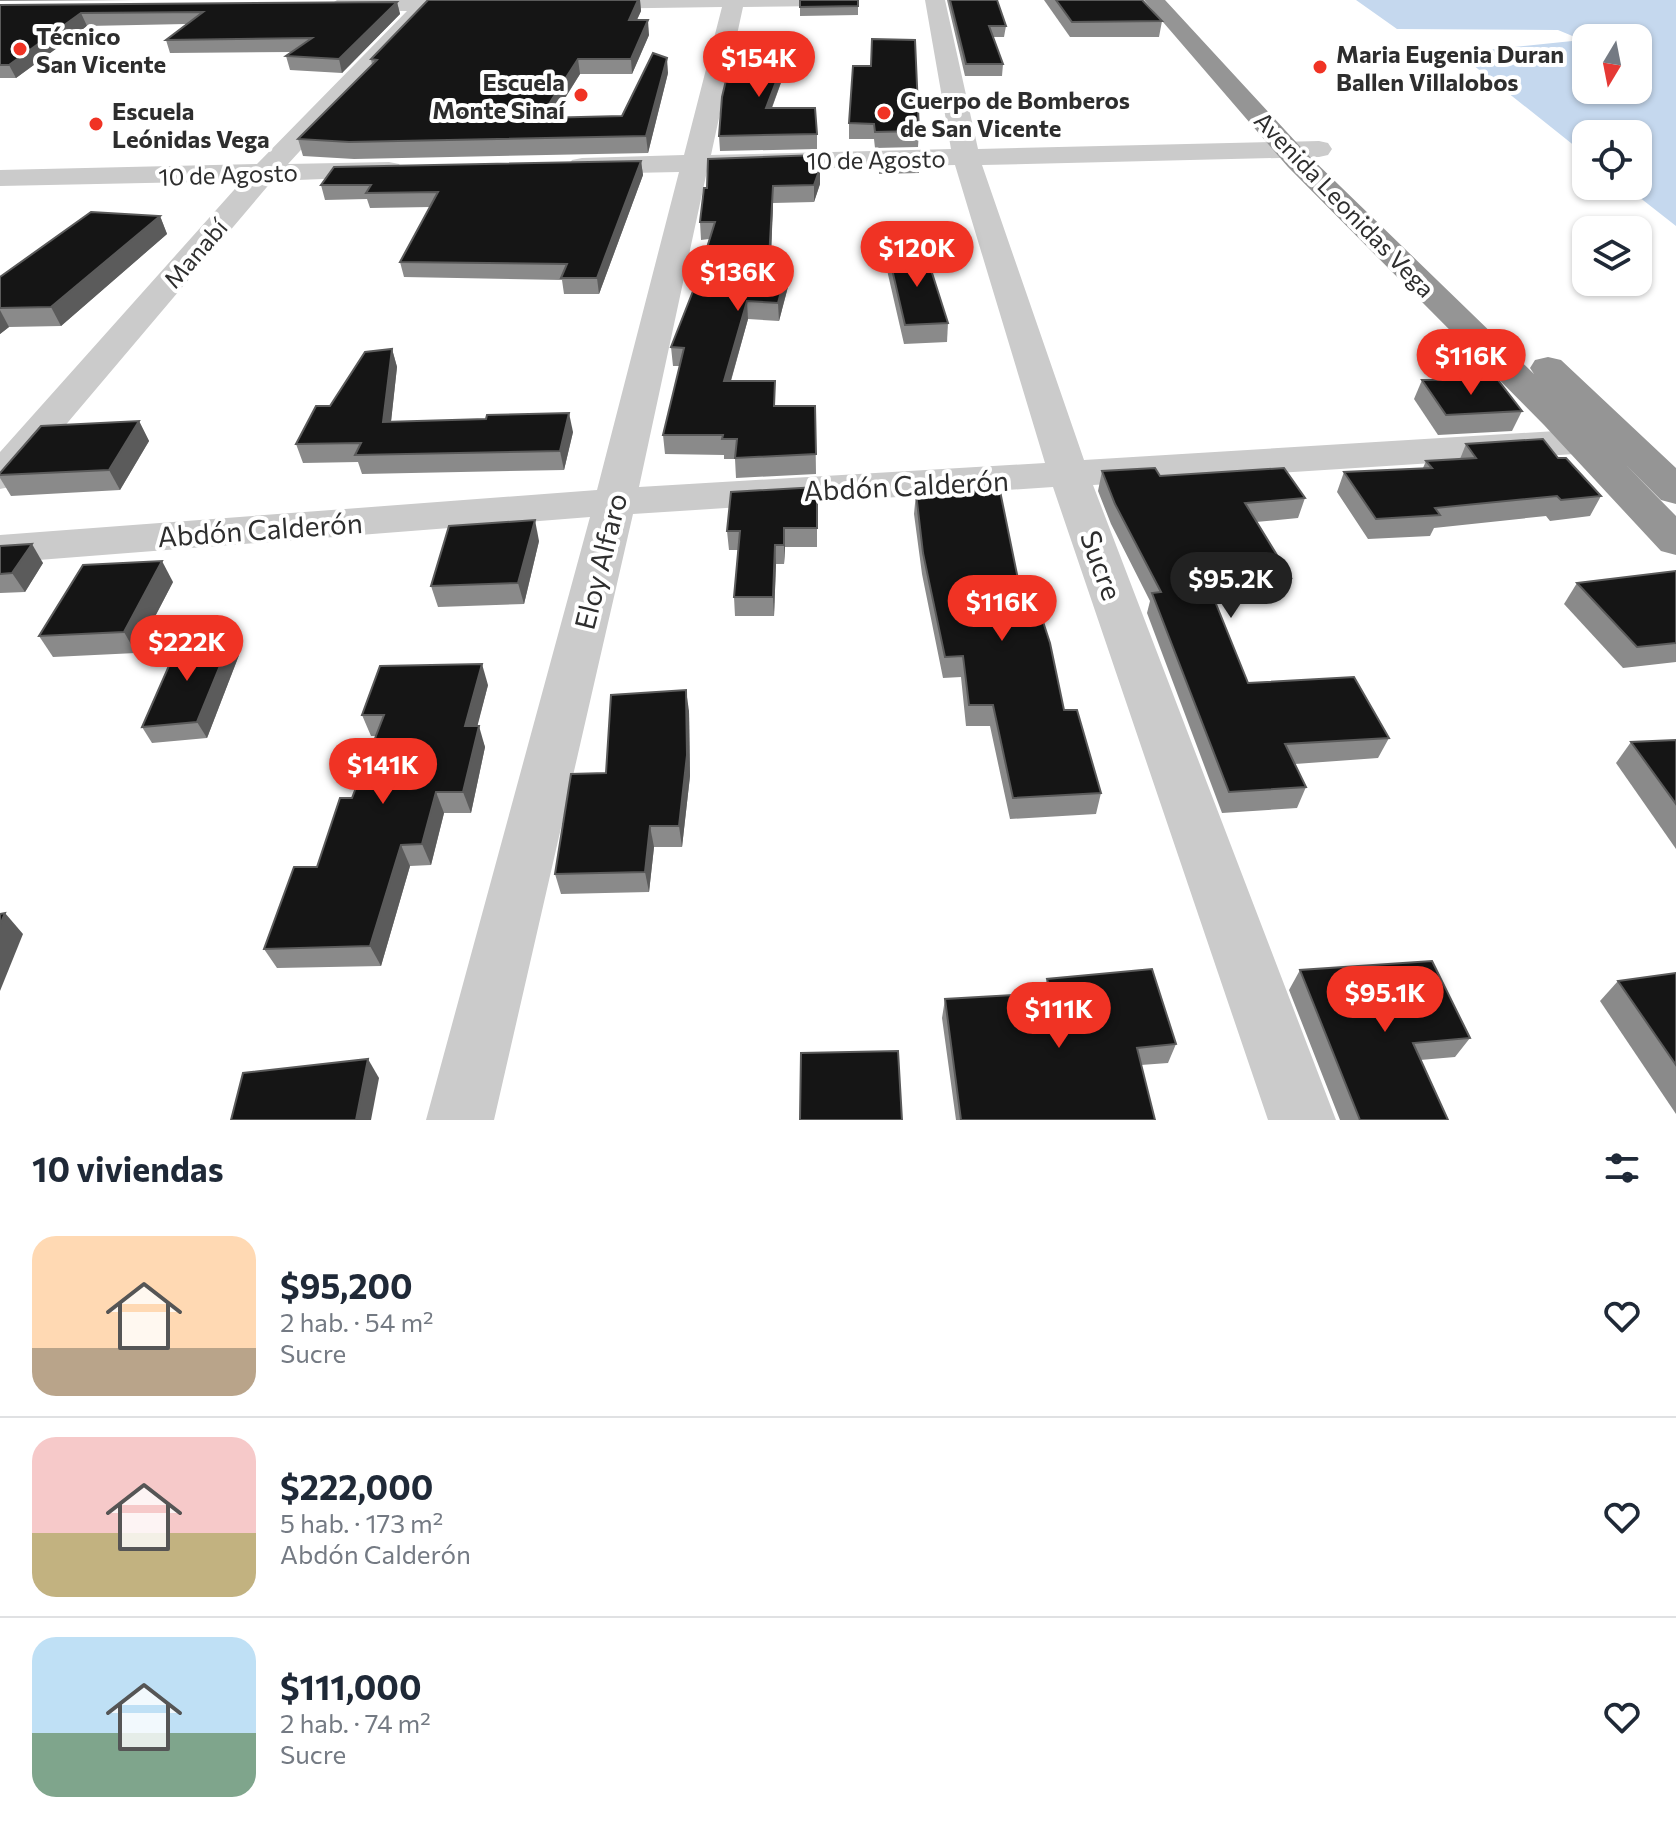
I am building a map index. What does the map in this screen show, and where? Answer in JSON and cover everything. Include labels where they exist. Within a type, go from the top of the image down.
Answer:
[{"type":"highway","name":"Avenida Leonidas Vega","points":[[1154,0],[1304,149],[1676,491]]},
{"type":"highway","name":"Avenida Leonidas Vega","points":[[1172,0],[1304,149],[1676,541]]},
{"type":"street","points":[[563,3],[826,0]]},
{"type":"street","name":"Sucre","points":[[935,0],[966,157],[1069,475],[1302,1120]]},
{"type":"street","name":"Eloy Alfaro","points":[[460,1120],[615,502],[693,163],[734,1]]},
{"type":"street","name":"Manabí","points":[[0,477],[264,173],[426,3]]},
{"type":"street","points":[[314,6],[501,4]]},
{"type":"street","name":"10 de Agosto","points":[[550,167],[1304,149]]},
{"type":"street","name":"10 de Agosto","points":[[0,178],[407,170]]},
{"type":"street","points":[[104,203],[136,177]]},
{"type":"street","name":"Abdón Calderón","points":[[0,549],[615,502],[1621,439]]},
{"type":"water","points":[[1356,0],[1676,0],[1676,226],[1643,200],[1652,200],[1652,120],[1572,120],[1572,144],[1458,53],[1572,41],[1572,104],[1652,104],[1652,24],[1572,24],[1572,36],[1558,30],[1397,29]]},
{"type":"building","points":[[428,0],[638,0],[629,20],[648,20],[631,59],[578,59],[540,118],[622,116],[653,53],[667,58],[646,136],[349,142],[298,139],[377,60],[371,59]]},
{"type":"building","points":[[800,0],[858,0],[858,6],[800,7]]},
{"type":"building","points":[[950,0],[997,0],[1006,26],[989,26],[1003,64],[966,64]]},
{"type":"building","points":[[1056,0],[1142,0],[1162,21],[1072,22]]},
{"type":"building","points":[[397,2],[339,59],[286,56],[312,38],[166,40],[203,12],[81,13],[9,65],[0,65],[0,5]]},
{"type":"building","points":[[872,39],[915,40],[919,131],[875,132],[874,124],[849,123],[853,66],[871,66]]},
{"type":"building","points":[[733,51],[787,53],[766,108],[815,108],[817,134],[719,136],[722,97]]},
{"type":"building","points":[[819,155],[820,168],[814,185],[773,186],[769,260],[789,261],[778,303],[747,301],[724,381],[775,381],[774,406],[815,406],[816,454],[735,458],[737,439],[722,439],[723,435],[663,435],[684,348],[671,347],[715,222],[700,222],[704,188],[707,188],[708,159]]},
{"type":"building","points":[[919,160],[920,164],[880,165],[879,161]]},
{"type":"building","points":[[641,161],[597,278],[561,278],[567,264],[400,262],[438,192],[366,193],[371,185],[321,185],[334,167]]},
{"type":"building","points":[[91,212],[160,216],[51,307],[0,308],[0,277]]},
{"type":"building","points":[[925,251],[948,323],[905,325],[888,252]]},
{"type":"building","points":[[392,349],[383,422],[569,413],[560,451],[355,455],[361,443],[296,444],[316,406],[330,406],[365,352]]},
{"type":"building","points":[[1422,380],[1498,380],[1522,411],[1446,415]]},
{"type":"building","points":[[139,421],[109,470],[0,475],[41,426]]},
{"type":"building","points":[[1543,439],[1558,458],[1566,458],[1601,496],[1561,500],[1557,496],[1435,508],[1440,515],[1376,519],[1344,472],[1432,468],[1426,461],[1476,458],[1466,444]]},
{"type":"building","points":[[1155,468],[1160,476],[1284,468],[1305,498],[1245,503],[1291,578],[1208,584],[1248,683],[1354,677],[1389,738],[1285,744],[1306,787],[1229,792],[1152,593],[1161,592],[1115,504],[1102,471]]},
{"type":"building","points":[[817,487],[817,528],[784,528],[784,545],[775,545],[773,597],[734,597],[740,531],[727,531],[731,492]]},
{"type":"building","points":[[1000,491],[1020,589],[1032,588],[1050,643],[1064,710],[1077,710],[1101,793],[1013,798],[993,705],[969,705],[963,656],[945,657],[923,553],[916,493]]},
{"type":"building","points":[[535,520],[518,583],[431,586],[449,526]]},
{"type":"building","points":[[32,544],[12,573],[0,574],[0,546]]},
{"type":"building","points":[[162,561],[124,632],[39,636],[83,565]]},
{"type":"building","points":[[1676,571],[1676,643],[1637,647],[1577,583]]},
{"type":"building","points":[[231,639],[197,722],[142,727],[179,643]]},
{"type":"building","points":[[482,664],[465,726],[479,726],[463,792],[436,792],[422,844],[401,845],[370,946],[264,949],[294,867],[317,867],[340,798],[352,798],[384,715],[362,715],[380,666]]},
{"type":"building","points":[[686,690],[687,755],[679,826],[650,826],[645,872],[555,874],[571,774],[606,773],[611,695]]},
{"type":"building","points":[[1676,740],[1676,804],[1631,742]]},
{"type":"building","points":[[1432,961],[1470,1038],[1413,1043],[1448,1120],[1360,1120],[1300,970]]},
{"type":"building","points":[[1152,969],[1176,1044],[1137,1048],[1155,1120],[961,1120],[945,999],[1051,993],[1047,979]]},
{"type":"building","points":[[1676,973],[1676,1065],[1618,981]]},
{"type":"building","points":[[898,1051],[902,1120],[800,1120],[801,1053]]},
{"type":"building","points":[[368,1059],[356,1120],[231,1120],[243,1073]]},
{"type":"place","name":"Técnico San Vicente","points":[[20,49]]},
{"type":"place","name":"Maria Eugenia Duran Ballen Villalobos","points":[[1320,67]]},
{"type":"place","name":"Escuela Monte Sinaí","points":[[581,95]]},
{"type":"place","name":"Cuerpo de Bomberos de San Vicente","points":[[884,113]]},
{"type":"place","name":"Escuela Leónidas Vega","points":[[96,124]]}]
